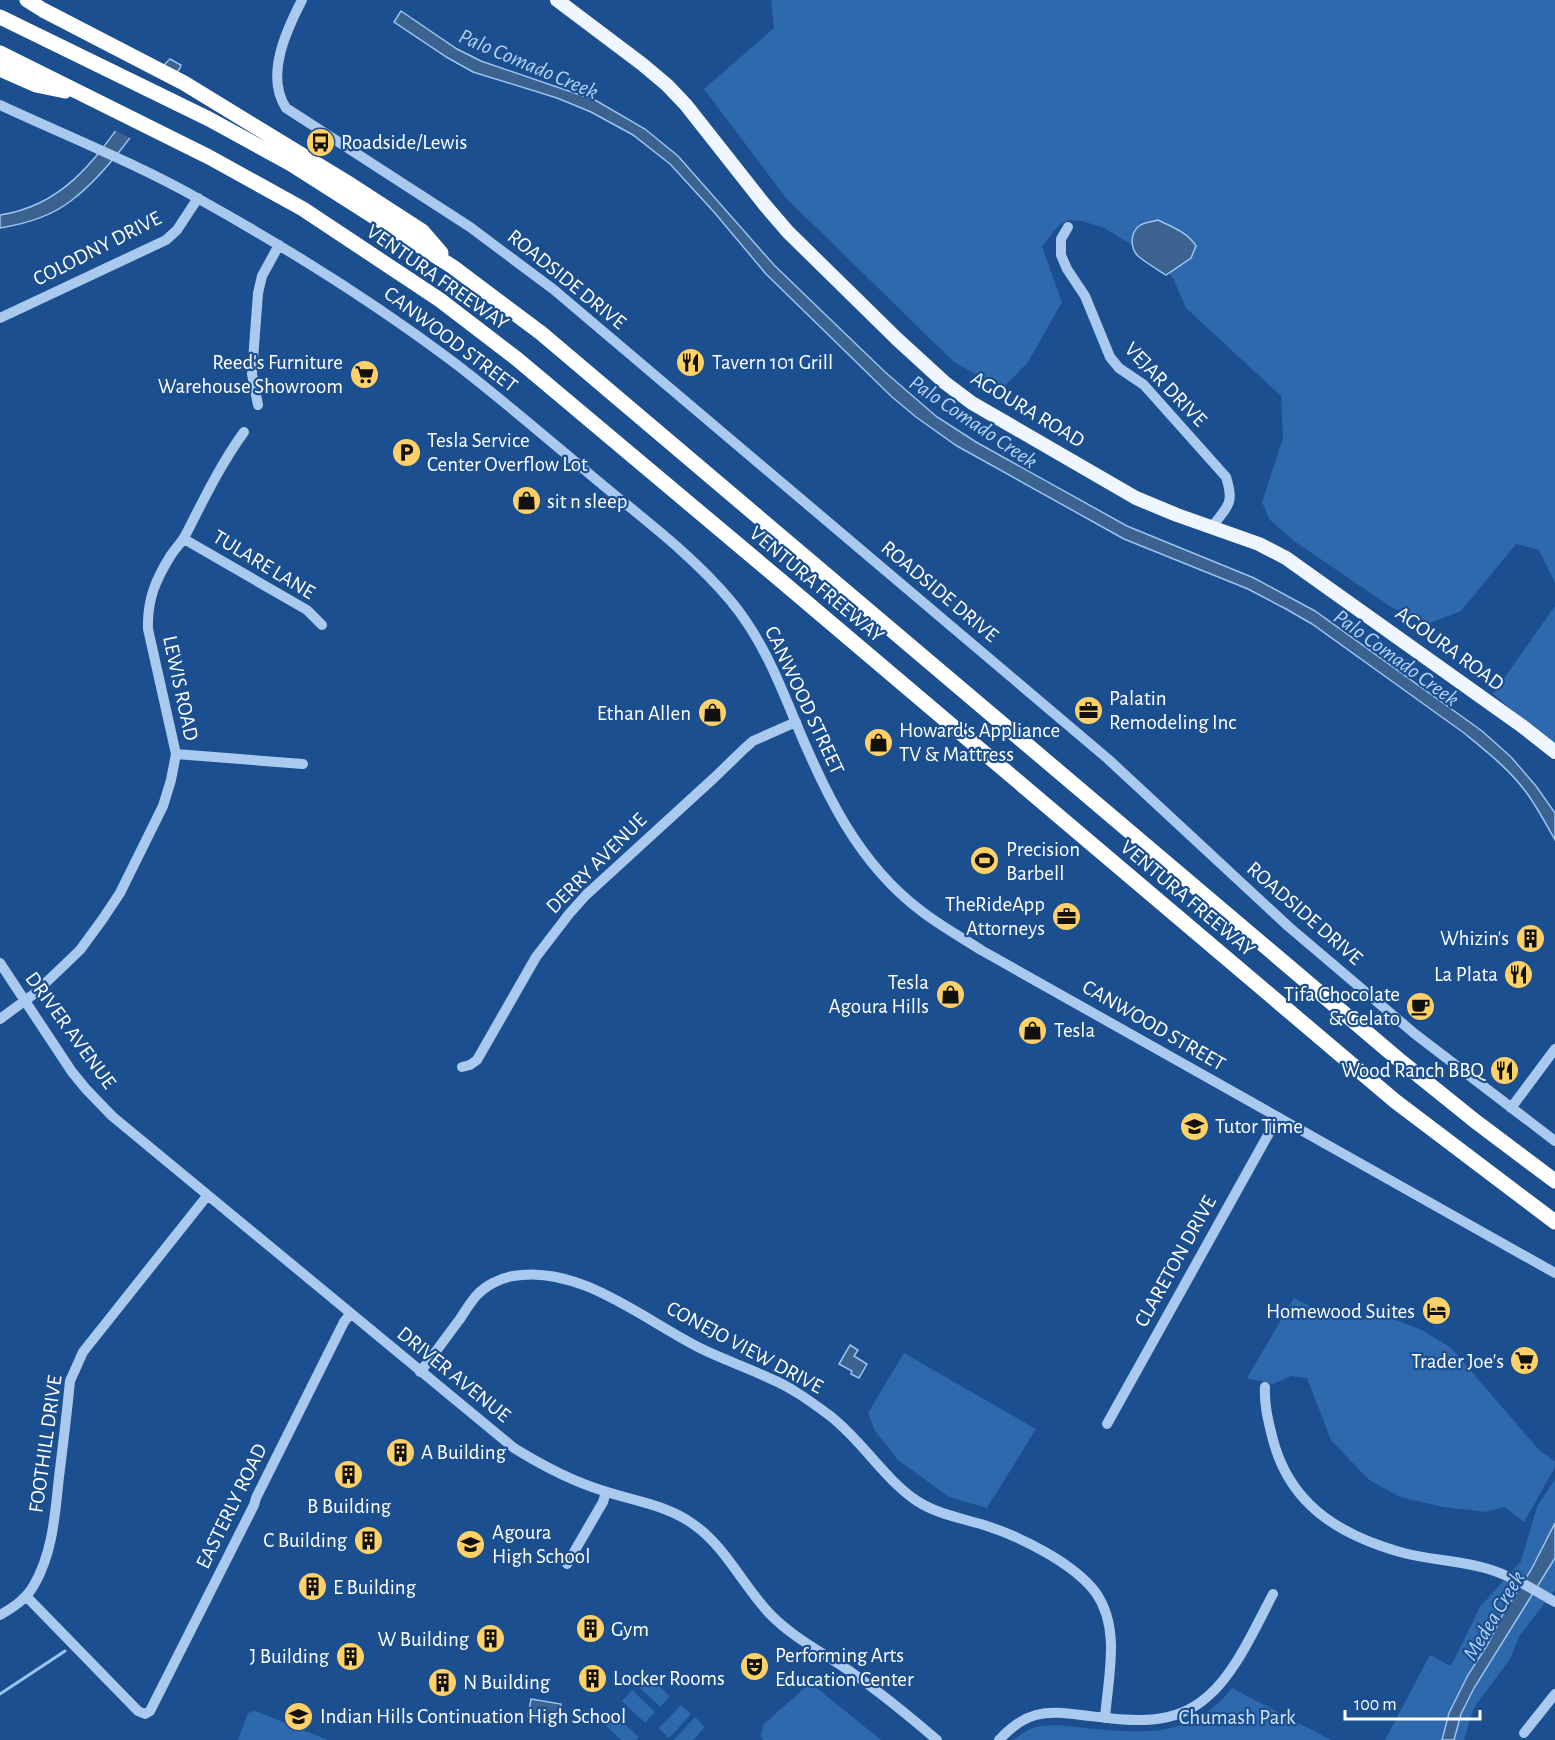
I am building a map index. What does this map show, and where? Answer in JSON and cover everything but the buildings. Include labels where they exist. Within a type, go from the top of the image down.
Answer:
[{"type":"highway","points":[[27,0],[184,83],[351,185],[422,231],[453,267]]},
{"type":"highway","name":"VENTURA FREEWAY","points":[[0,17],[172,101],[291,164],[453,267],[541,333],[1398,1059],[1555,1181]]},
{"type":"highway","name":"VENTURA FREEWAY","points":[[0,53],[209,157],[303,209],[440,300],[517,359],[1395,1101],[1551,1221]]},
{"type":"highway","points":[[0,69],[36,85],[89,97]]},
{"type":"main road","name":"AGOURA ROAD","points":[[557,0],[667,85],[686,105],[788,232],[944,382],[972,403],[1136,498],[1259,544],[1286,558],[1514,719],[1555,752]]},
{"type":"street","name":"ROADSIDE DRIVE","points":[[302,0],[285,38],[277,77],[280,99],[286,108],[470,227],[561,296],[1108,759],[1289,927],[1415,1034],[1555,1141]]},
{"type":"street","name":"CANWOOD STREET","points":[[0,105],[93,146],[198,198],[279,245],[377,307],[452,361],[507,405],[708,575],[734,604],[766,652],[824,788],[853,838],[881,872],[917,908],[938,924],[1555,1273]]},
{"type":"street","name":"COLODNY DRIVE","points":[[0,318],[166,240],[177,230],[198,198]]},
{"type":"street","name":"VEJAR DRIVE","points":[[1068,227],[1061,239],[1061,255],[1067,269],[1086,296],[1110,357],[1119,368],[1144,385],[1226,477],[1231,491],[1229,503],[1225,512],[1212,527]]},
{"type":"street","points":[[258,405],[252,374],[258,293],[262,276],[279,245]]},
{"type":"street","name":"LEWIS ROAD","points":[[0,1019],[34,994],[80,950],[114,904],[163,806],[176,754],[151,645],[148,619],[150,604],[157,579],[184,539],[224,461],[244,432]]},
{"type":"street","name":"TULARE LANE","points":[[184,539],[308,610],[322,625]]},
{"type":"street","name":"DERRY AVENUE","points":[[462,1067],[477,1060],[536,957],[586,895],[700,792],[745,747],[753,741],[796,722]]},
{"type":"street","points":[[176,754],[303,764]]},
{"type":"street","name":"DRIVER AVENUE","points":[[0,963],[72,1072],[98,1102],[207,1196],[514,1448],[573,1481],[648,1503],[693,1524],[715,1543],[770,1615],[791,1633],[852,1672],[937,1740]]},
{"type":"street","points":[[1511,1108],[1555,1049]]},
{"type":"street","name":"CLARETON DRIVE","points":[[1107,1424],[1228,1203],[1278,1117]]},
{"type":"street","name":"FOOTHILL DRIVE","points":[[0,1615],[16,1606],[26,1596],[44,1564],[53,1529],[70,1381],[76,1366],[83,1352],[207,1196]]},
{"type":"street","name":"CONEJO VIEW DRIVE","points":[[420,1372],[477,1295],[492,1284],[510,1276],[527,1274],[549,1276],[578,1283],[616,1300],[698,1347],[795,1391],[832,1417],[861,1445],[896,1485],[919,1502],[940,1512],[1014,1536],[1043,1551],[1080,1576],[1095,1593],[1105,1610],[1110,1629],[1111,1647],[1105,1718]]},
{"type":"street","name":"EASTERLY ROAD","points":[[26,1596],[138,1711],[145,1714],[150,1711],[350,1314]]},
{"type":"street","points":[[1265,1387],[1266,1413],[1276,1453],[1288,1478],[1310,1506],[1332,1522],[1364,1539],[1400,1552],[1469,1564],[1499,1573],[1554,1601]]},
{"type":"street","points":[[567,1564],[603,1502],[606,1492]]},
{"type":"street","points":[[999,1740],[1009,1729],[1035,1715],[1051,1712],[1142,1721],[1165,1719],[1188,1711],[1208,1697],[1222,1682],[1273,1594]]},
{"type":"street","points":[[1524,1733],[1555,1694]]},
{"type":"green space","points":[[771,0],[1555,0],[1555,583],[1539,550],[1516,544],[1461,611],[1427,624],[1391,607],[1294,541],[1269,519],[1262,502],[1283,438],[1281,396],[1186,308],[1173,278],[1154,258],[1104,228],[1082,221],[1069,220],[1059,225],[1042,246],[1062,302],[1028,362],[1002,389],[954,362],[786,198],[704,89],[774,28]]},
{"type":"green space","points":[[1555,606],[1555,745],[1493,694]]},
{"type":"green space","points":[[1294,1298],[1335,1320],[1363,1320],[1374,1312],[1422,1330],[1451,1348],[1540,1451],[1555,1461],[1555,1467],[1524,1522],[1505,1507],[1486,1512],[1443,1507],[1400,1497],[1369,1480],[1331,1440],[1307,1378],[1291,1376],[1273,1384],[1247,1378]]},
{"type":"green space","points":[[904,1353],[1036,1429],[987,1508],[949,1497],[898,1460],[875,1431],[868,1413]]},
{"type":"green space","points":[[1555,1479],[1555,1590],[1520,1635],[1510,1659],[1476,1705],[1464,1740],[1385,1740],[1430,1655],[1451,1666],[1480,1607],[1521,1561],[1537,1507]]},
{"type":"green space","points":[[646,1674],[670,1696],[660,1707],[637,1685]]},
{"type":"green space","points":[[809,1684],[881,1740],[763,1740],[761,1737],[763,1725]]},
{"type":"green space","name":"Chumash Park","points":[[1232,1688],[1331,1740],[1013,1740],[1039,1726],[1146,1731],[1182,1725],[1200,1717],[1216,1705]]},
{"type":"green space","points":[[632,1690],[655,1712],[645,1723],[622,1701]]},
{"type":"green space","points":[[681,1705],[691,1714],[669,1738],[659,1728]]},
{"type":"green space","points":[[255,1711],[328,1740],[238,1740],[248,1713]]},
{"type":"green space","points":[[615,1715],[639,1737],[636,1740],[621,1740],[605,1725]]},
{"type":"green space","points":[[695,1717],[705,1727],[693,1740],[674,1740]]},
{"type":"shaded area","points":[[401,11],[457,49],[481,61],[595,100],[645,129],[678,156],[774,265],[885,372],[937,417],[976,442],[1127,526],[1254,578],[1315,611],[1482,731],[1511,757],[1555,813],[1555,840],[1526,792],[1497,761],[1464,733],[1312,624],[1248,589],[1124,539],[957,446],[916,417],[892,397],[766,274],[670,164],[633,135],[591,112],[557,98],[473,72],[394,22]]},
{"type":"shaded area","points":[[170,59],[181,65],[180,68],[116,156],[87,187],[64,206],[47,215],[0,228],[0,215],[25,209],[48,199],[84,170]]},
{"type":"shaded area","points":[[1158,220],[1184,233],[1196,246],[1191,258],[1166,275],[1138,256],[1132,245],[1134,233],[1139,226]]},
{"type":"shaded area","points":[[850,1345],[858,1350],[854,1356],[867,1364],[859,1378],[839,1364]]},
{"type":"shaded area","points":[[1555,1523],[1555,1558],[1474,1688],[1461,1714],[1454,1740],[1442,1740],[1449,1713],[1468,1675],[1531,1570]]},
{"type":"shaded area","points":[[531,1699],[561,1704],[558,1722],[528,1717]]},
{"type":"pier","points":[[161,64],[179,74],[132,139],[112,129]]},
{"type":"waterway","points":[[0,1694],[65,1651]]},
{"type":"place","name":"Roadside/Lewis","points":[[320,142]]},
{"type":"place","name":"Tavern 101 Grill","points":[[691,362]]},
{"type":"place","name":"Reed's Furniture Warehouse Showroom","points":[[364,374]]},
{"type":"place","name":"Tesla Service Center Overflow Lot","points":[[406,452]]},
{"type":"place","name":"sit n sleep","points":[[526,501]]},
{"type":"place","name":"Palatin Remodeling Inc","points":[[1088,710]]},
{"type":"place","name":"Ethan Allen","points":[[712,713]]},
{"type":"place","name":"Howard's Appliance TV & Mattress","points":[[878,742]]},
{"type":"place","name":"Precision Barbell","points":[[985,861]]},
{"type":"place","name":"TheRideApp Attorneys","points":[[1066,916]]},
{"type":"place","name":"Whizin's","points":[[1530,938]]},
{"type":"place","name":"La Plata","points":[[1519,974]]},
{"type":"place","name":"Tesla Agoura Hills","points":[[950,994]]},
{"type":"place","name":"Tifa Chocolate & Gelato","points":[[1421,1006]]},
{"type":"place","name":"Tesla","points":[[1033,1030]]},
{"type":"place","name":"Wood Ranch BBQ","points":[[1505,1070]]},
{"type":"place","name":"Tutor Time","points":[[1194,1126]]},
{"type":"place","name":"Homewood Suites","points":[[1436,1311]]},
{"type":"place","name":"Trader Joe's","points":[[1525,1361]]},
{"type":"place","name":"A Building","points":[[400,1452]]},
{"type":"place","name":"B Building","points":[[349,1475]]},
{"type":"place","name":"C Building","points":[[368,1540]]},
{"type":"place","name":"Agoura High School","points":[[471,1544]]},
{"type":"place","name":"E Building","points":[[312,1587]]},
{"type":"place","name":"Gym","points":[[590,1629]]},
{"type":"place","name":"W Building","points":[[490,1639]]},
{"type":"place","name":"J Building","points":[[350,1656]]},
{"type":"place","name":"Performing Arts Education Center","points":[[754,1667]]},
{"type":"place","name":"Locker Rooms","points":[[592,1678]]},
{"type":"place","name":"N Building","points":[[442,1682]]},
{"type":"place","name":"Indian Hills Continuation High School","points":[[299,1716]]},
{"type":"water label","name":"Palo Comado Creek","points":[[529,63]]},
{"type":"water label","name":"Palo Comado Creek","points":[[974,421]]},
{"type":"water label","name":"Palo Comado Creek","points":[[1397,657]]},
{"type":"water label","name":"Medea Creek","points":[[1493,1615]]}]
